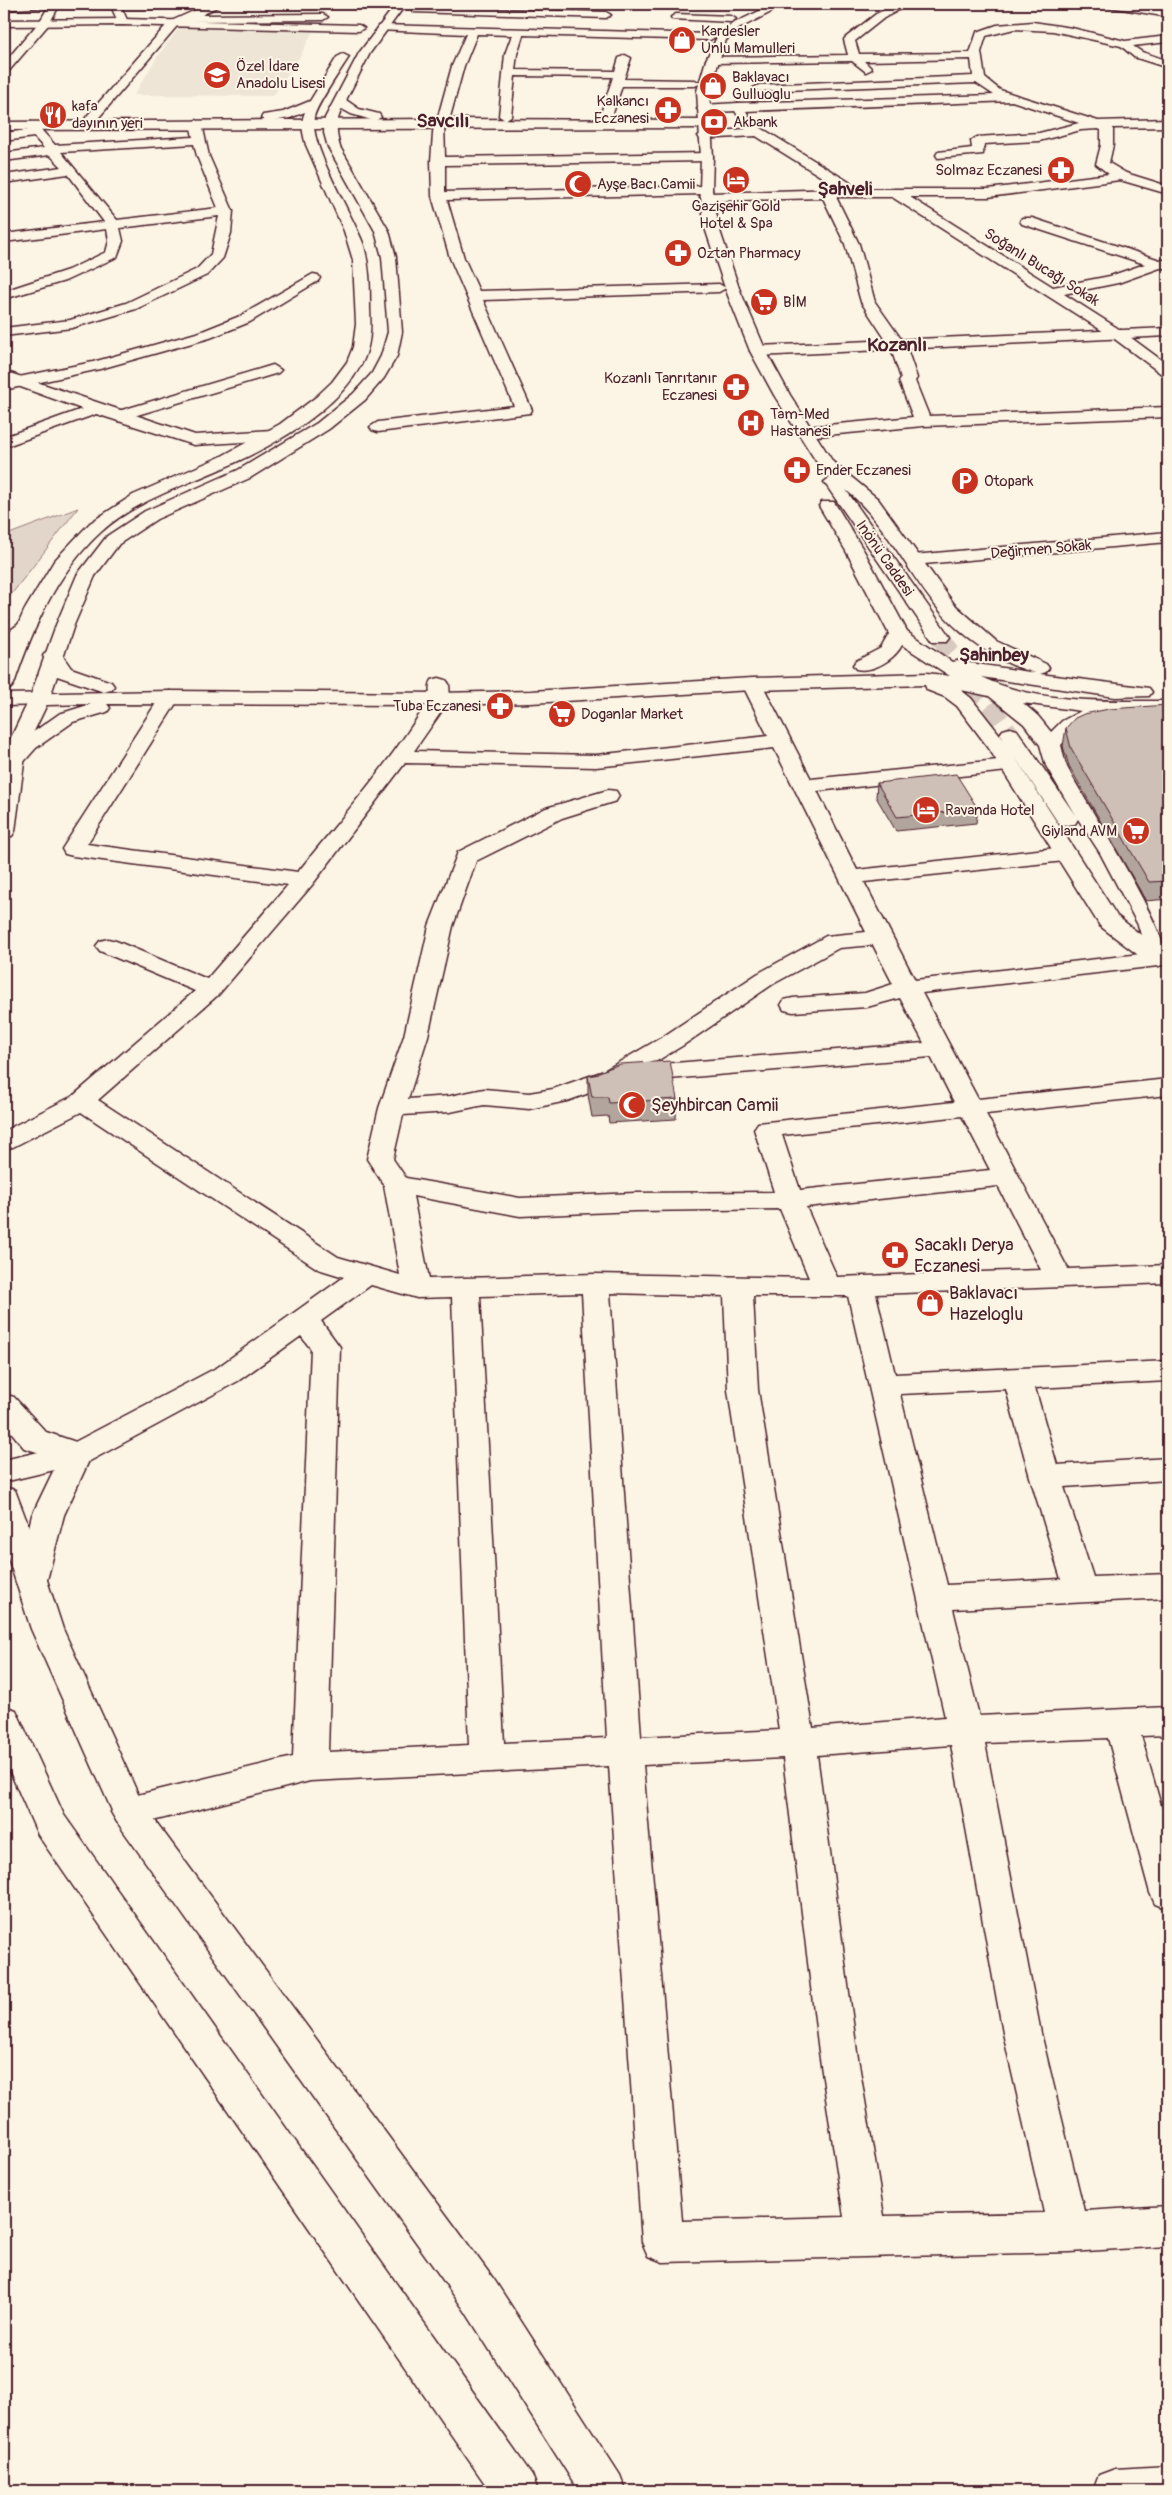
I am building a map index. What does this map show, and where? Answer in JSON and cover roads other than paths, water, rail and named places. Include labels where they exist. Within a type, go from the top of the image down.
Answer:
[{"type":"street","points":[[4,7],[44,4]]},
{"type":"street","points":[[4,70],[45,22],[55,4]]},
{"type":"street","points":[[115,4],[123,22]]},
{"type":"street","points":[[4,831],[16,748],[40,693],[86,575],[113,540],[151,515],[244,474],[275,457],[323,426],[380,376],[390,356],[395,332],[389,258],[382,231],[334,148],[330,125],[340,100],[365,53],[401,4]]},
{"type":"street","points":[[402,29],[418,10],[429,4]]},
{"type":"street","points":[[478,12],[491,4]]},
{"type":"street","points":[[731,322],[719,288],[704,191],[700,120],[703,88],[703,51],[710,37],[731,19],[759,4]]},
{"type":"street","points":[[703,88],[721,39],[728,31],[758,14],[782,4]]},
{"type":"street","points":[[1110,4],[1168,14]]},
{"type":"street","points":[[898,102],[854,58],[849,40],[880,16],[900,5]]},
{"type":"street","points":[[91,119],[174,24],[212,6],[257,6]]},
{"type":"street","points":[[418,10],[613,16]]},
{"type":"street","points":[[185,18],[326,14],[314,27]]},
{"type":"street","points":[[368,16],[359,28],[316,103],[309,126],[353,235],[364,269],[364,334],[352,368],[314,409],[246,451],[153,492],[116,511],[88,534],[65,558],[42,596],[27,626],[4,685],[40,693],[170,698],[440,692],[863,666],[944,666],[1027,676],[1115,691],[1168,692]]},
{"type":"street","points":[[661,17],[731,19]]},
{"type":"street","points":[[4,23],[123,22],[359,28]]},
{"type":"street","points":[[979,78],[975,52],[981,34],[990,29],[1002,27],[1052,27],[1125,44],[1168,39]]},
{"type":"street","points":[[382,28],[710,37]]},
{"type":"street","points":[[378,427],[524,410],[457,258],[439,196],[437,161],[441,120],[458,66],[473,31]]},
{"type":"street","points":[[505,116],[511,54],[518,33]]},
{"type":"street","points":[[606,116],[633,50],[633,35]]},
{"type":"street","points":[[1125,44],[1126,48],[1138,54],[1167,64]]},
{"type":"street","points":[[712,60],[976,56]]},
{"type":"street","points":[[509,73],[623,72],[703,88]]},
{"type":"street","points":[[751,88],[979,78],[996,92],[1107,127],[1107,145],[1102,164],[1121,176],[1168,190]]},
{"type":"street","points":[[340,100],[343,105],[353,111],[375,117],[441,120],[700,120],[738,107],[1012,98]]},
{"type":"street","points":[[4,126],[34,130],[269,121],[316,103]]},
{"type":"street","points":[[738,107],[748,125],[848,189]]},
{"type":"street","points":[[330,125],[342,127],[362,124],[505,116],[606,116],[700,120],[758,132]]},
{"type":"street","points":[[269,121],[292,128],[330,125],[375,117]]},
{"type":"street","points":[[4,120],[269,121],[309,126]]},
{"type":"street","points":[[942,155],[979,151],[977,141],[1039,137],[1063,129],[1097,125],[1168,122]]},
{"type":"street","points":[[4,332],[72,324],[131,306],[202,272],[218,255],[224,232],[226,211],[203,156],[196,124]]},
{"type":"street","points":[[4,137],[34,130]]},
{"type":"street","points":[[4,295],[52,282],[89,268],[112,254],[116,241],[113,224],[69,168],[34,130]]},
{"type":"street","points":[[4,157],[51,150],[200,140]]},
{"type":"street","points":[[187,157],[203,156]]},
{"type":"street","points":[[437,161],[701,157]]},
{"type":"street","points":[[4,179],[86,164]]},
{"type":"street","points":[[439,196],[848,189],[895,193],[988,193],[1121,176]]},
{"type":"street","points":[[704,191],[828,194],[848,189]]},
{"type":"street","points":[[704,191],[717,248],[758,351],[782,395],[806,432],[818,465],[824,501],[855,550],[899,634],[944,666],[995,691],[1031,720],[1050,744],[1056,766],[1074,797],[1112,853],[1150,925],[1163,966]]},
{"type":"street","name":"Soğanlı Bucağı Sokak","points":[[895,193],[1117,334],[1168,372]]},
{"type":"street","points":[[828,194],[852,244],[868,302],[898,346],[909,378],[907,381],[923,422]]},
{"type":"street","points":[[4,238],[226,211]]},
{"type":"street","points":[[1026,221],[1164,264]]},
{"type":"street","points":[[1051,292],[1113,280],[1164,264]]},
{"type":"street","points":[[8,380],[95,366],[205,335],[245,319],[313,278]]},
{"type":"street","points":[[473,296],[719,288]]},
{"type":"street","points":[[758,351],[1168,332]]},
{"type":"street","points":[[118,416],[273,370]]},
{"type":"street","points":[[8,380],[194,440],[236,439],[272,435]]},
{"type":"street","points":[[4,442],[96,409]]},
{"type":"street","points":[[806,432],[923,422],[1168,412]]},
{"type":"street","points":[[194,440],[207,453],[211,467]]},
{"type":"street","points":[[818,465],[872,503],[946,608],[989,645],[1010,656],[1084,685]]},
{"type":"street","name":"Inönü Caddesi","points":[[818,465],[940,638]]},
{"type":"street","name":"Değirmen Sokak","points":[[913,560],[1168,537]]},
{"type":"street","points":[[4,644],[27,626]]},
{"type":"street","points":[[863,666],[889,652],[899,634]]},
{"type":"street","points":[[53,656],[64,672],[104,686]]},
{"type":"street","points":[[4,700],[40,693],[104,686],[440,692],[531,697],[752,684],[911,680],[955,682],[1037,700],[1103,708],[1168,708]]},
{"type":"street","points":[[911,680],[952,693],[964,702],[997,745],[1108,921],[1163,966]]},
{"type":"street","points":[[752,684],[881,938],[1060,1280]]},
{"type":"street","points":[[4,1141],[82,1102],[212,989],[304,880],[399,757],[440,692]]},
{"type":"street","points":[[14,761],[29,744],[66,718],[134,698]]},
{"type":"street","points":[[170,698],[73,849],[304,880]]},
{"type":"street","points":[[1050,744],[1069,725],[1103,708]]},
{"type":"street","points":[[1010,734],[1163,966]]},
{"type":"street","points":[[399,757],[596,761],[781,741]]},
{"type":"street","points":[[804,786],[1008,765]]},
{"type":"street","points":[[417,1289],[397,1185],[380,1159],[392,1108],[416,1036],[441,926],[466,857],[554,813],[608,796]]},
{"type":"street","points":[[851,877],[1065,854]]},
{"type":"street","points":[[392,1108],[450,1104],[484,1097],[529,1101],[558,1096],[613,1076],[673,1041],[766,980],[834,941],[881,938]]},
{"type":"street","points":[[108,946],[212,989]]},
{"type":"street","points":[[794,1005],[867,1000],[908,988],[1163,966]]},
{"type":"street","points":[[613,1076],[940,1049]]},
{"type":"street","points":[[1069,2232],[1022,2032],[965,1730],[882,1385],[844,1286],[790,1200],[767,1129],[1168,1087]]},
{"type":"street","points":[[82,1102],[328,1263],[417,1289],[466,1289],[596,1283],[738,1287],[844,1286],[976,1283],[1032,1278],[1060,1280],[1168,1274]]},
{"type":"street","points":[[397,1185],[520,1207],[635,1202],[790,1200],[1007,1177]]},
{"type":"street","points":[[4,1471],[77,1454],[228,1374],[366,1275]]},
{"type":"street","points":[[596,1283],[625,1750],[663,2242],[1069,2232],[1168,2226]]},
{"type":"street","points":[[738,1287],[743,1390],[798,1743],[838,2052],[867,2237]]},
{"type":"street","points":[[466,1289],[487,1757]]},
{"type":"street","points":[[304,1320],[326,1347],[310,1768]]},
{"type":"street","points":[[882,1385],[1168,1370]]},
{"type":"street","points":[[1018,1378],[1045,1477],[1081,1590]]},
{"type":"street","points":[[4,1404],[35,1440],[77,1454]]},
{"type":"street","points":[[31,1580],[48,1515],[77,1454]]},
{"type":"street","points":[[1045,1477],[1168,1469]]},
{"type":"street","points":[[4,1498],[47,1629],[129,1812],[480,2296],[604,2491]]},
{"type":"street","points":[[933,1598],[1168,1586]]},
{"type":"street","points":[[4,1720],[52,1824],[516,2491]]},
{"type":"street","points":[[129,1812],[310,1768],[487,1757],[798,1743],[965,1730],[1168,1721]]},
{"type":"street","points":[[1121,1724],[1168,1893]]},
{"type":"street","points":[[1115,2491],[1168,2488]]},
{"type":"tunnel","points":[[940,637],[1010,734]]},
{"type":"place","name":"Kardesler Unlu Mamulleri","points":[[682,40]]},
{"type":"place","name":"Özel İdare Anadolu Lisesi","points":[[217,75]]},
{"type":"place","name":"Baklavacı Gulluoglu","points":[[713,86]]},
{"type":"place","name":"Kalkancı Eczanesi","points":[[668,110]]},
{"type":"place","name":"kafa dayının yeri","points":[[53,115]]},
{"type":"place","name":"Akbank","points":[[714,122]]},
{"type":"place","name":"Solmaz Eczanesi","points":[[1061,170]]},
{"type":"place","name":"Gazişehir Gold Hotel & Spa","points":[[736,180]]},
{"type":"place","name":"Ayşe Bacı Camii","points":[[578,184]]},
{"type":"place","name":"Oztan Pharmacy","points":[[678,253]]},
{"type":"place","name":"BİM","points":[[764,302]]},
{"type":"place","name":"Kozanlı Tanrıtanır Eczanesi","points":[[736,387]]},
{"type":"place","name":"Tam-Med Hastanesi","points":[[751,423]]},
{"type":"place","name":"Ender Eczanesi","points":[[797,470]]},
{"type":"place","name":"Otopark","points":[[965,481]]},
{"type":"place","name":"Tuba Eczanesi","points":[[500,706]]},
{"type":"place","name":"Doganlar Market","points":[[562,714]]},
{"type":"place","name":"Ravanda Hotel","points":[[926,810]]},
{"type":"place","name":"Giyland AVM","points":[[1136,831]]},
{"type":"place","name":"Şeyhbircan Camii","points":[[632,1105]]},
{"type":"place","name":"Sacaklı Derya Eczanesi","points":[[895,1255]]},
{"type":"place","name":"Baklavacı Hazeloglu","points":[[930,1303]]},
{"type":"district","name":"Savcılı","points":[[443,120]]},
{"type":"district","name":"Şahveli","points":[[845,188]]},
{"type":"district","name":"Kozanlı","points":[[897,344]]},
{"type":"district","name":"Şahinbey","points":[[994,654]]}]
